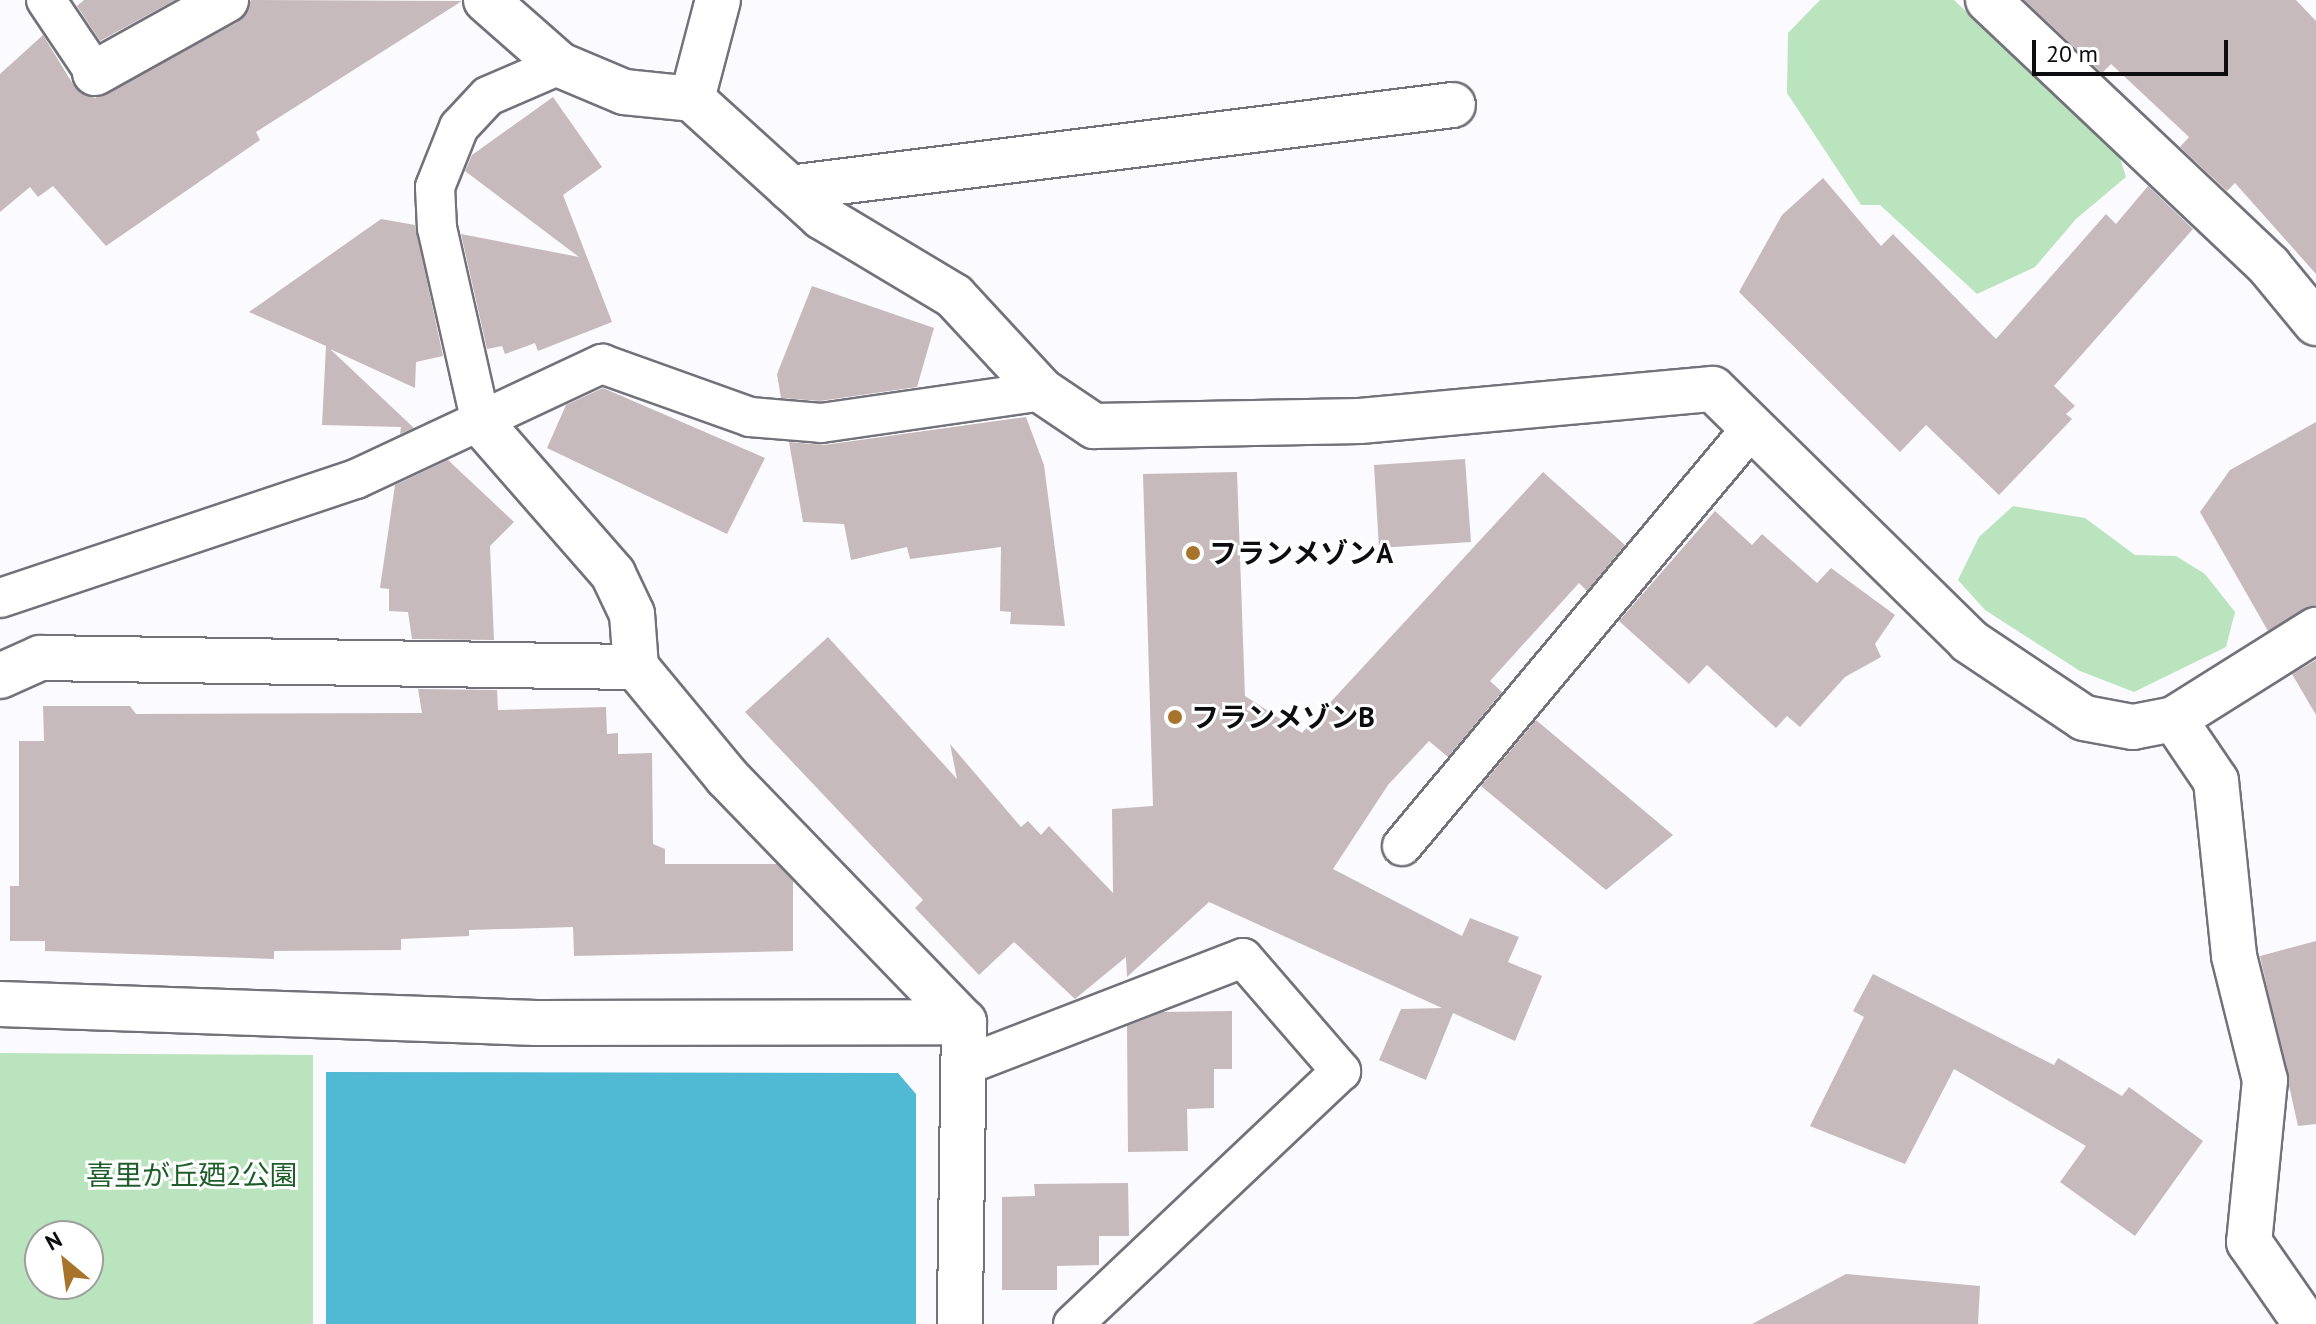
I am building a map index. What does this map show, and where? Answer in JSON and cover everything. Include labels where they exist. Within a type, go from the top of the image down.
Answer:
[{"type":"street","points":[[95,73],[226,0]]},
{"type":"street","points":[[486,0],[560,65],[624,92],[692,99],[822,217],[954,296],[1042,391],[1094,426],[1360,421],[1713,389],[1749,431],[1969,641],[2084,718],[2133,727],[2174,719],[2316,630]]},
{"type":"street","points":[[692,99],[718,0]]},
{"type":"street","points":[[1988,0],[2269,266],[2316,323]]},
{"type":"street","points":[[790,188],[1453,105]]},
{"type":"street","points":[[481,423],[613,574],[632,614],[636,667],[727,777],[964,1022],[966,1065],[960,1324]]},
{"type":"street","points":[[0,676],[40,658],[636,667]]},
{"type":"street","points":[[2174,719],[2216,781],[2234,956],[2265,1080],[2249,1242],[2306,1324]]},
{"type":"street","points":[[0,1004],[536,1023],[964,1022]]},
{"type":"lane","points":[[46,0],[95,73]]},
{"type":"lane","points":[[481,423],[437,228],[435,187],[459,127],[488,96],[560,65]]},
{"type":"lane","points":[[0,598],[356,479],[602,364],[750,417],[821,423],[1042,391]]},
{"type":"lane","points":[[1402,846],[1749,431]]},
{"type":"lane","points":[[966,1065],[1243,958],[1341,1071],[1073,1324]]},
{"type":"green space","points":[[1820,0],[1954,0],[2120,158],[2126,177],[2076,219],[2035,267],[1977,294],[1880,205],[1861,205],[1787,93],[1788,33]]},
{"type":"green space","points":[[2013,506],[2085,518],[2135,555],[2176,556],[2205,574],[2235,612],[2226,647],[2134,692],[2080,671],[1985,610],[1958,580],[1979,537]]},
{"type":"green space","name":"喜里が丘廼2公園","points":[[0,1053],[313,1055],[313,1324],[0,1324]]},
{"type":"water","points":[[326,1072],[898,1073],[916,1094],[916,1324],[326,1324]]},
{"type":"building","points":[[84,0],[175,0],[100,41],[77,6]]},
{"type":"building","points":[[251,0],[462,1],[256,132],[260,140],[106,246],[53,186],[38,197],[30,187],[0,212],[0,74],[43,35],[74,86],[95,98],[238,22]]},
{"type":"building","points":[[2024,0],[2296,0],[2316,21],[2316,274],[2235,183],[2227,191],[2180,147],[2189,137],[2111,64],[2102,73]]},
{"type":"building","points":[[553,97],[602,167],[563,195],[612,322],[538,351],[535,343],[505,354],[502,346],[487,349],[461,234],[579,257],[465,171],[472,155]]},
{"type":"building","points":[[1823,178],[1881,246],[1893,234],[1996,339],[2106,214],[2116,224],[2148,186],[2193,229],[2054,386],[2075,406],[2066,414],[2072,419],[1999,495],[1926,425],[1900,452],[1739,292],[1782,215]]},
{"type":"building","points":[[381,219],[415,225],[443,356],[416,362],[415,388],[330,349],[414,428],[400,434],[401,427],[322,425],[326,346],[249,312]]},
{"type":"building","points":[[812,286],[934,328],[917,387],[820,401],[781,398],[777,374]]},
{"type":"building","points":[[603,388],[765,458],[727,534],[547,448],[566,405]]},
{"type":"building","points":[[1026,417],[1044,465],[1065,626],[1010,624],[1011,612],[1000,611],[1001,547],[910,559],[907,547],[851,560],[844,524],[803,522],[789,442],[824,445]]},
{"type":"building","points":[[2316,422],[2316,605],[2268,631],[2200,512],[2230,470]]},
{"type":"building","points":[[1465,459],[1471,542],[1379,548],[1374,465]]},
{"type":"building","points":[[448,460],[514,522],[490,546],[494,640],[412,639],[408,612],[389,611],[389,589],[380,588],[395,485]]},
{"type":"building","points":[[1237,472],[1245,696],[1302,733],[1543,472],[1625,545],[1587,591],[1579,583],[1490,681],[1502,692],[1448,757],[1429,741],[1388,785],[1333,869],[1462,936],[1470,918],[1519,937],[1508,962],[1542,976],[1515,1041],[1453,1013],[1426,1080],[1379,1060],[1401,1009],[1442,1008],[1209,902],[1127,977],[1126,957],[1075,999],[1014,942],[979,975],[915,908],[923,900],[745,712],[828,637],[957,779],[950,744],[1021,827],[1028,821],[1041,835],[1049,826],[1113,893],[1112,809],[1153,806],[1143,474]]},
{"type":"building","points":[[1715,511],[1752,545],[1762,534],[1817,583],[1831,568],[1895,615],[1875,644],[1881,657],[1845,677],[1800,727],[1787,716],[1776,728],[1707,665],[1689,684],[1619,621]]},
{"type":"building","points":[[2316,660],[2316,715],[2292,674]]},
{"type":"building","points":[[418,689],[497,690],[498,710],[606,707],[607,734],[618,733],[618,754],[652,753],[653,844],[665,849],[665,864],[777,864],[793,881],[793,951],[574,956],[573,927],[469,930],[469,936],[401,939],[401,950],[274,951],[274,959],[45,951],[45,941],[10,941],[10,886],[19,886],[19,741],[44,741],[43,706],[130,706],[136,714],[422,713]]},
{"type":"building","points":[[1536,720],[1673,835],[1606,890],[1481,786]]},
{"type":"building","points":[[2316,941],[2316,1124],[2298,1126],[2260,956]]},
{"type":"building","points":[[1873,974],[2054,1065],[2058,1058],[2122,1096],[2129,1087],[2203,1141],[2135,1236],[2060,1182],[2086,1146],[1954,1069],[1905,1164],[1810,1126],[1864,1017],[1853,1011]]},
{"type":"building","points":[[1232,1011],[1232,1069],[1214,1069],[1214,1108],[1187,1109],[1188,1151],[1128,1152],[1127,1026],[1163,1012]]},
{"type":"building","points":[[1128,1183],[1129,1236],[1099,1236],[1099,1265],[1057,1266],[1057,1290],[1002,1290],[1002,1197],[1035,1196],[1034,1184]]},
{"type":"building","points":[[1846,1274],[1980,1286],[1978,1324],[1752,1324]]},
{"type":"place","name":"フランメゾンA","points":[[1193,553]]},
{"type":"place","name":"フランメゾンB","points":[[1175,717]]}]
